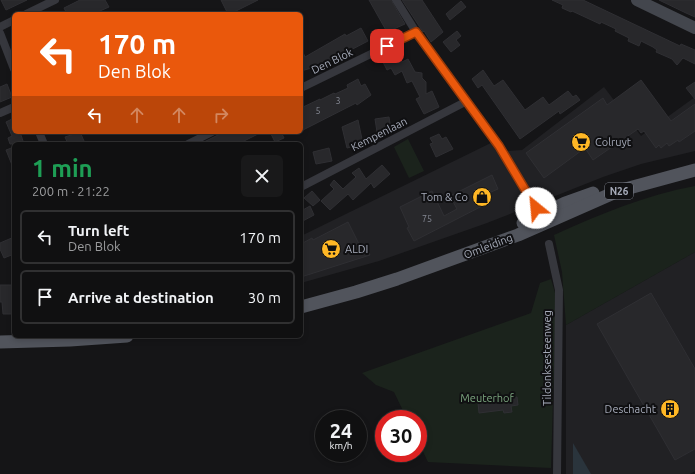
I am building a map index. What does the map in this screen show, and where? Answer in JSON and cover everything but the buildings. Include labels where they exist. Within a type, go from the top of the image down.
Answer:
[{"type":"main road","name":"Omleiding","points":[[303,306],[397,280],[488,246],[543,219],[565,204],[607,188],[695,164]]},
{"type":"main road","name":"Omleiding","points":[[303,299],[369,282],[423,264],[499,234],[618,191],[695,170]]},
{"type":"main road","points":[[0,336],[12,336]]},
{"type":"main road","points":[[0,342],[98,338]]},
{"type":"street","points":[[30,12],[55,0]]},
{"type":"street","points":[[396,0],[416,32],[512,165],[543,219]]},
{"type":"street","points":[[637,0],[695,28]]},
{"type":"street","points":[[0,27],[12,21]]},
{"type":"street","name":"Den Blok","points":[[303,87],[416,32]]},
{"type":"street","points":[[0,33],[12,64]]},
{"type":"street","name":"Kempenlaan","points":[[303,185],[467,101]]},
{"type":"street","points":[[0,113],[12,108]]},
{"type":"street","points":[[192,142],[208,134]]},
{"type":"street","name":"Tildonksesteenweg","points":[[549,244],[559,290],[557,474]]},
{"type":"shaded area","points":[[604,87],[641,136],[695,97],[695,151],[641,164],[603,177],[487,223],[379,261],[303,282],[303,235],[499,139],[507,151],[522,150]]},
{"type":"shaded area","points":[[695,252],[695,471],[690,474],[566,474],[566,325]]},
{"type":"shaded area","points":[[573,443],[591,474],[573,474]]},
{"type":"green space","points":[[408,139],[424,171],[409,178],[394,147]]},
{"type":"green space","points":[[695,186],[695,252],[566,325],[562,272],[554,235],[623,206],[659,194]]},
{"type":"green space","name":"Meuterhof","points":[[551,279],[556,296],[551,468],[428,462],[427,410],[403,410],[394,392],[376,385],[362,373],[531,313],[540,283]]},
{"type":"place","name":"Colruyt","points":[[581,142]]},
{"type":"place","name":"Tom & Co","points":[[482,197]]},
{"type":"place","name":"ALDI","points":[[331,249]]},
{"type":"place","name":"Deschacht","points":[[670,409]]},
{"type":"route","points":[[387,46],[416,32],[512,165],[536,208]]}]
